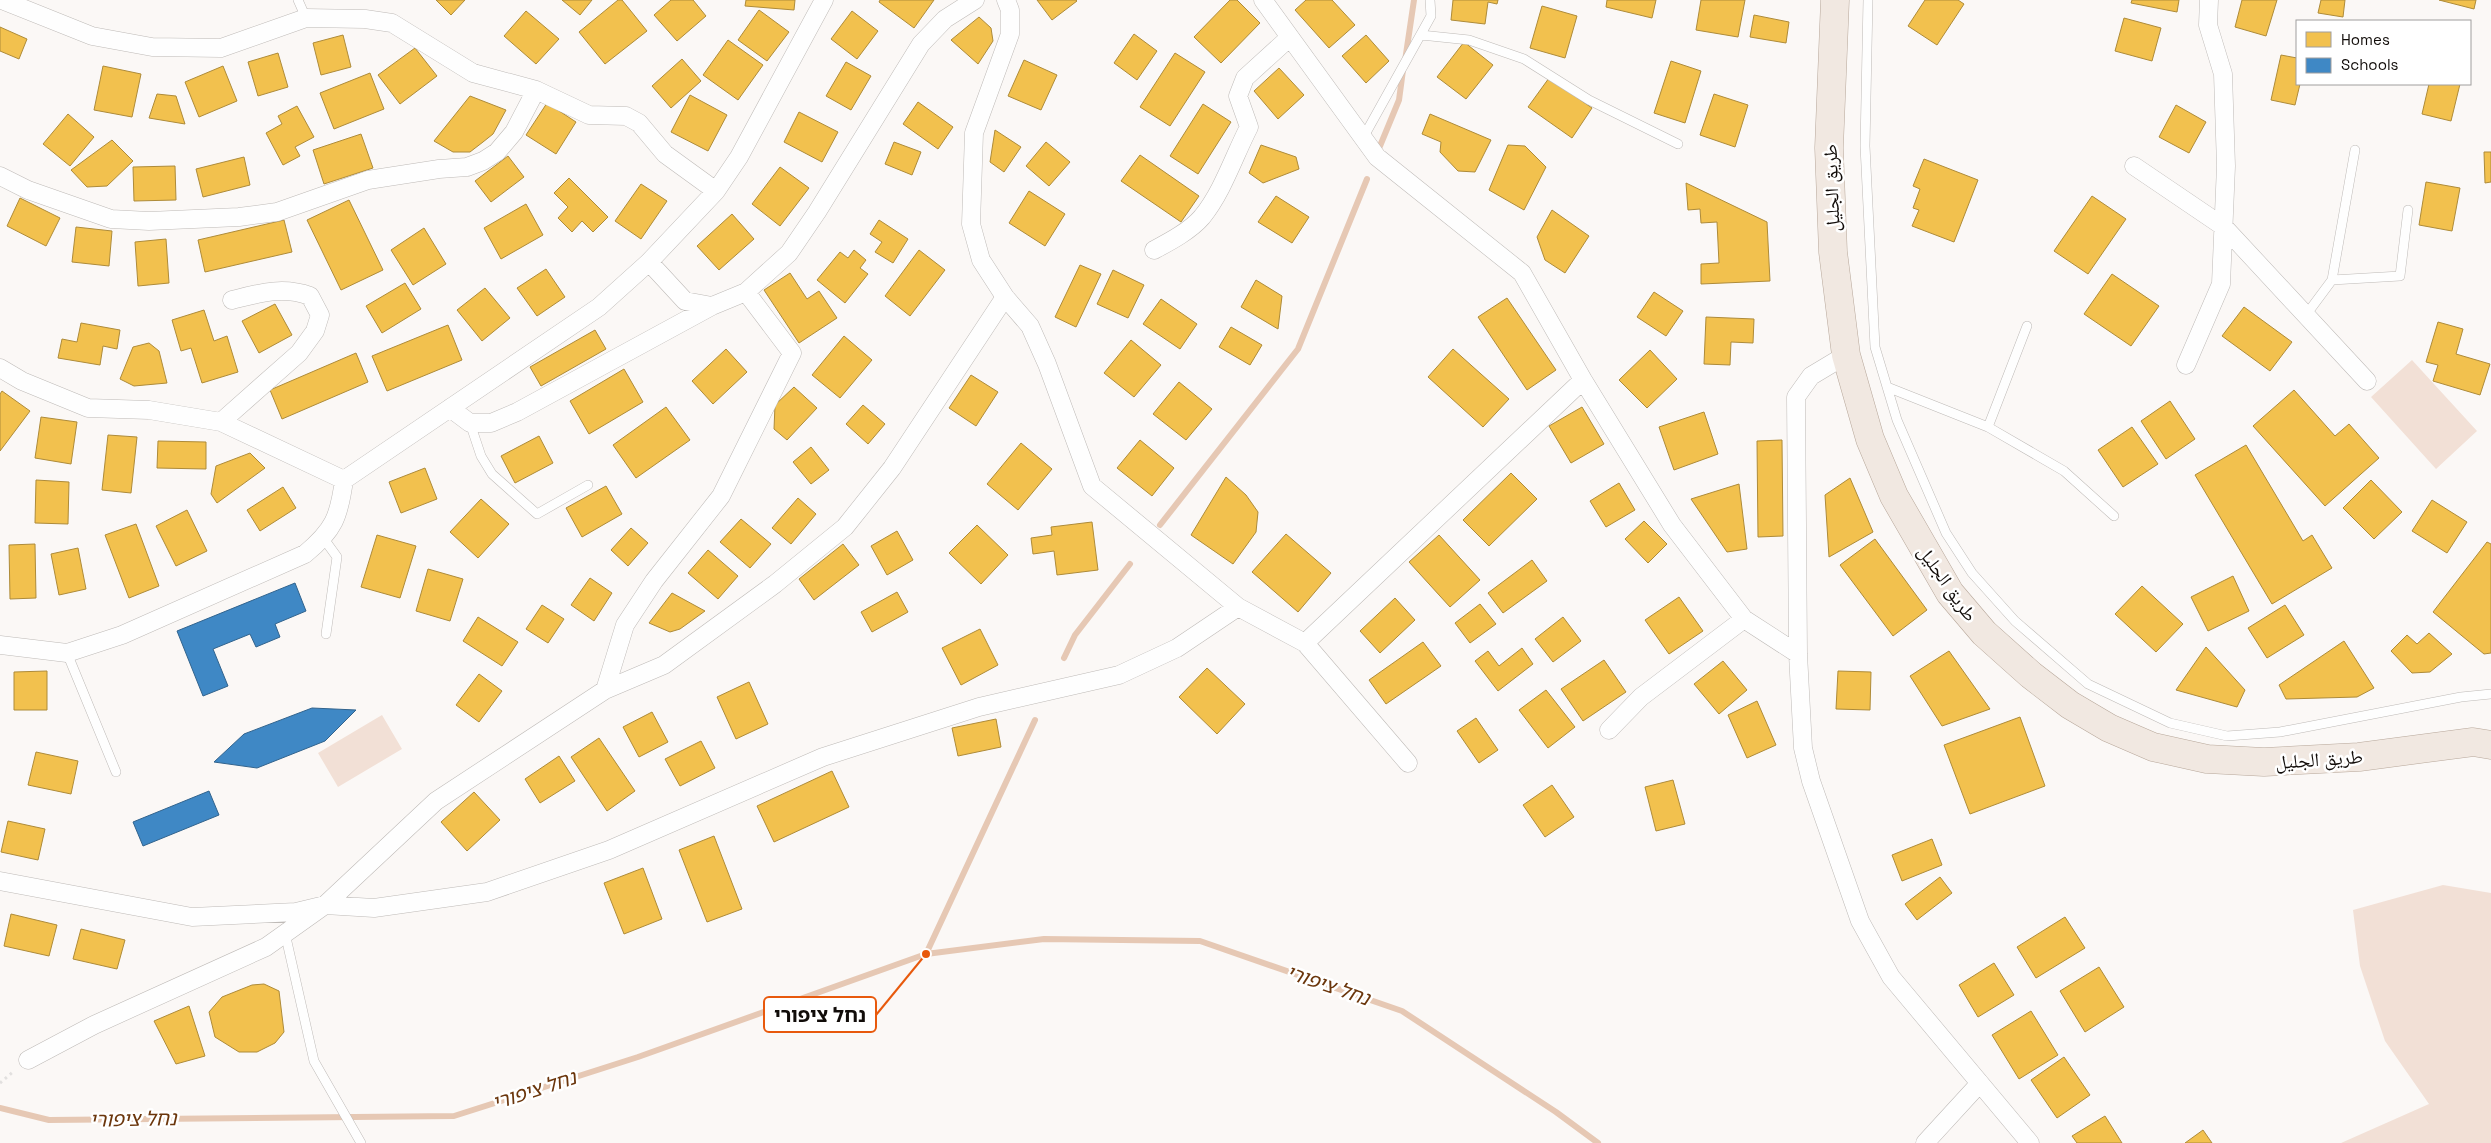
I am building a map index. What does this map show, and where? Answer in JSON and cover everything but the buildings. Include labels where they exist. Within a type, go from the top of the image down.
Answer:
[{"type":"main road","name":"طريق الجليل","points":[[1835,0],[1829,148],[1833,252],[1846,355],[1870,439],[1894,496],[1950,593],[1984,633],[2024,669],[2086,714],[2109,728],[2153,747],[2207,759],[2264,762],[2359,757],[2473,742],[2491,745]]},
{"type":"street","points":[[2,0],[92,36],[152,47],[221,48],[306,18],[365,19],[392,23],[473,73],[536,90],[588,115],[626,116],[639,123],[665,154],[716,191]]},
{"type":"street","points":[[0,645],[67,653],[122,635],[304,554],[324,538],[335,522],[344,480],[599,307],[650,262],[716,191],[739,157],[824,0]]},
{"type":"street","points":[[450,408],[470,423],[491,423],[517,412],[712,306],[746,292],[789,253],[817,212],[921,44],[945,19],[975,0]]},
{"type":"street","points":[[1006,0],[1010,10],[1010,34],[974,132],[971,224],[981,260],[1005,297],[1030,326],[1047,364],[1092,486],[1238,607],[1305,643],[1408,763]]},
{"type":"street","points":[[1264,0],[1289,38],[1377,157],[1522,273],[1583,380],[1672,525],[1744,619],[1798,654]]},
{"type":"street","points":[[2186,365],[2221,284],[2226,166],[2222,74],[2208,25],[2209,0]]},
{"type":"street","points":[[1154,250],[1170,241],[1201,218],[1219,190],[1248,127],[1238,96],[1245,78],[1289,38]]},
{"type":"street","points":[[0,176],[28,190],[111,219],[149,221],[239,217],[277,212],[368,180],[439,169],[468,167],[483,161],[496,152],[514,132],[536,90]]},
{"type":"street","points":[[2134,166],[2224,227],[2367,381]]},
{"type":"street","points":[[650,262],[685,301],[712,306]]},
{"type":"street","points":[[221,422],[299,353],[315,330],[320,315],[310,296],[295,290],[266,291],[232,300]]},
{"type":"street","points":[[605,690],[624,625],[654,581],[720,496],[792,353],[746,292]]},
{"type":"street","points":[[28,1060],[94,1025],[266,947],[325,905],[436,801],[605,690],[664,665],[775,584],[845,527],[892,468],[1005,297]]},
{"type":"street","points":[[1846,355],[1811,376],[1796,397],[1798,654],[1803,748],[1811,781],[1860,921],[1891,977],[2030,1143]]},
{"type":"street","points":[[0,368],[22,381],[88,408],[149,410],[221,422],[344,480]]},
{"type":"street","points":[[1305,643],[1583,380]]},
{"type":"street","points":[[0,881],[192,917],[296,912],[325,905],[374,908],[486,892],[609,850],[823,757],[979,707],[1120,675],[1177,648],[1238,607]]},
{"type":"street","points":[[1608,730],[1642,697],[1744,619]]},
{"type":"street","points":[[1925,1143],[1980,1083]]},
{"type":"lane","points":[[298,0],[306,18]]},
{"type":"lane","points":[[1362,138],[1431,16],[1430,0]]},
{"type":"lane","points":[[1868,0],[1865,146],[1875,347],[1897,420],[1946,533],[1972,573],[2015,621],[2088,684],[2170,723],[2227,736],[2280,732],[2461,697],[2491,694]]},
{"type":"lane","points":[[1421,35],[1469,40],[1524,59],[1589,100],[1678,144]]},
{"type":"lane","points":[[2306,315],[2332,280],[2355,150]]},
{"type":"lane","points":[[2332,280],[2400,276],[2408,210]]},
{"type":"lane","points":[[1988,427],[2028,326]]},
{"type":"lane","points":[[1887,387],[1988,427],[2064,471],[2114,516]]},
{"type":"lane","points":[[470,423],[481,456],[492,474],[537,514],[588,484]]},
{"type":"lane","points":[[324,538],[337,557],[326,634]]},
{"type":"lane","points":[[67,653],[116,772]]},
{"type":"lane","points":[[285,933],[314,1061],[361,1143]]},
{"type":"shaded area","points":[[2412,360],[2477,431],[2436,469],[2371,397]]},
{"type":"shaded area","points":[[382,715],[402,749],[338,787],[318,753]]},
{"type":"shaded area","points":[[2443,885],[2491,893],[2491,1143],[2341,1143],[2429,1104],[2385,1041],[2360,966],[2353,910]]},
{"type":"waterway","points":[[1405,61],[1414,0]]},
{"type":"waterway","points":[[1380,146],[1399,100],[1403,70]]},
{"type":"waterway","points":[[1160,525],[1298,349],[1367,179]]},
{"type":"waterway","points":[[1064,658],[1075,635],[1130,564]]},
{"type":"waterway","points":[[926,954],[1035,720]]},
{"type":"waterway","name":"נחל ציפורי","points":[[0,1108],[49,1120],[454,1116],[638,1057],[926,954],[1044,939],[1200,941],[1402,1011],[1556,1112],[1598,1143]]},
{"type":"place","name":"נחל ציפורי","points":[[926,954]]}]
